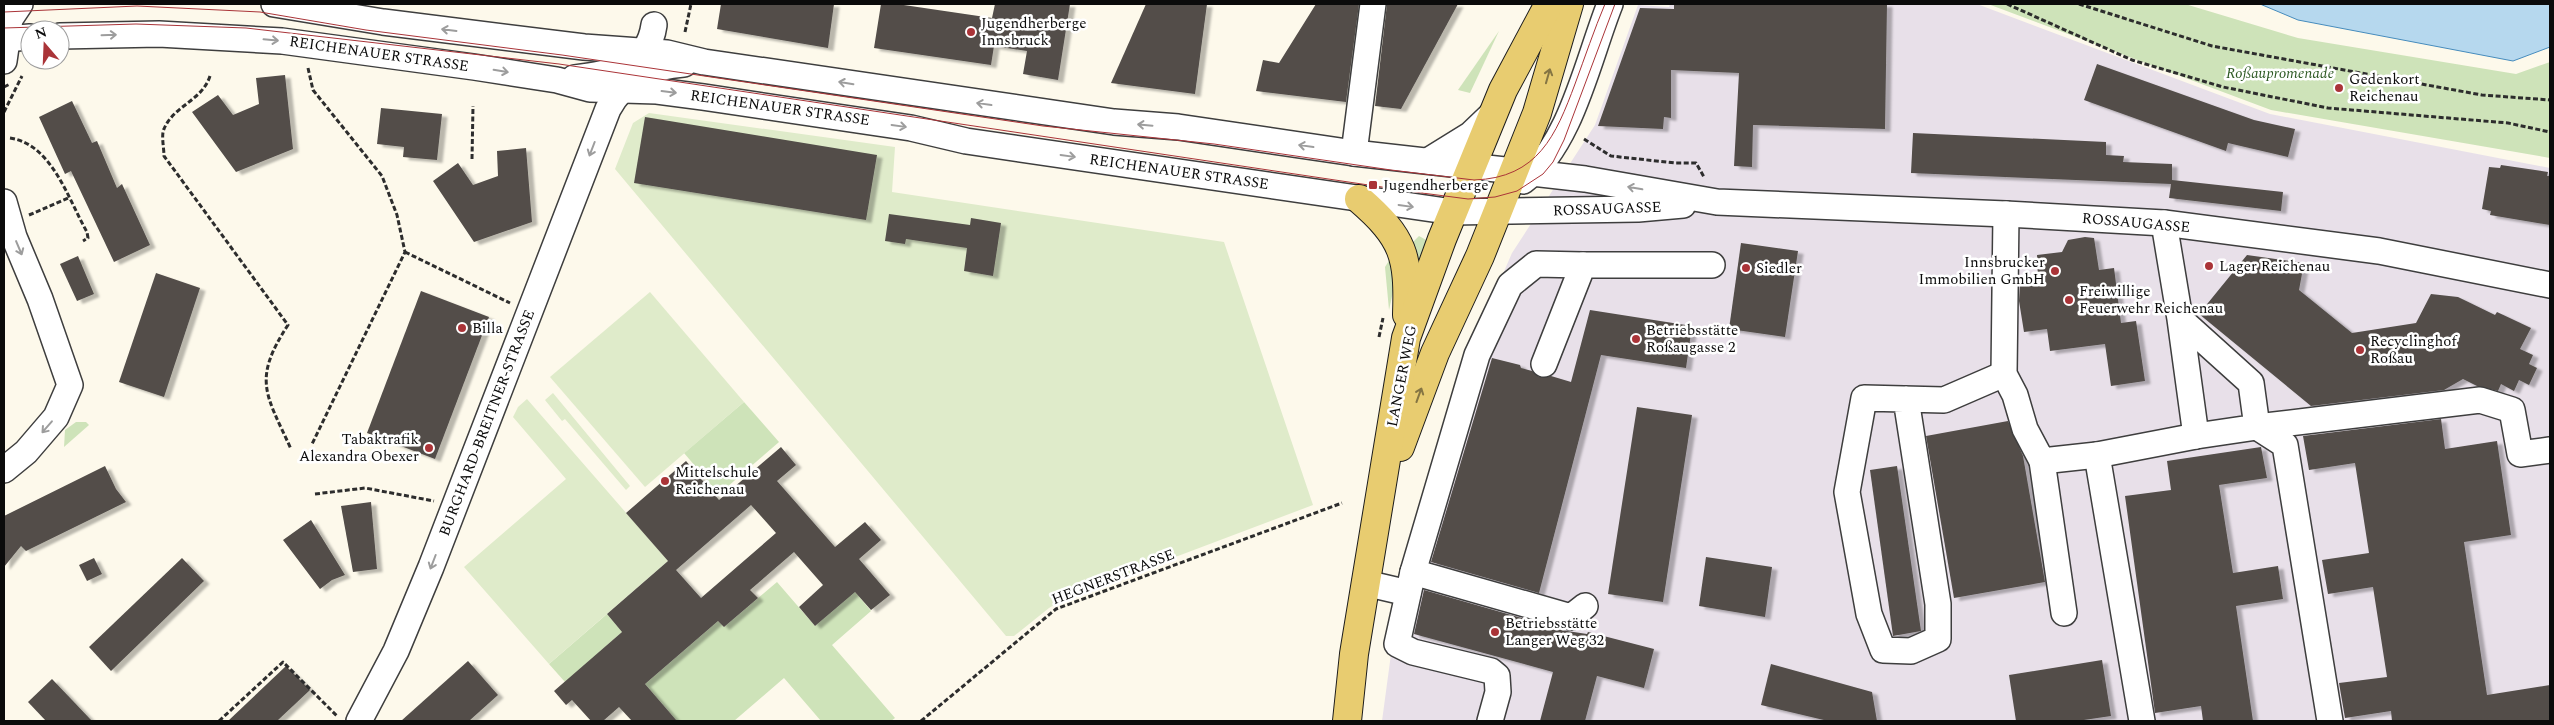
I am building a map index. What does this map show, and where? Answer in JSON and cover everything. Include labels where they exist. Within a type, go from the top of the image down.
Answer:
[{"type":"main road","name":"LANGER WEG","points":[[1347,721],[1354,654],[1406,338],[1453,212],[1503,90],[1550,4]]},
{"type":"main road","name":"LANGER WEG","points":[[1378,506],[1435,353],[1512,188],[1537,113],[1569,4]]},
{"type":"main road","points":[[1359,199],[1386,224],[1400,244],[1406,264],[1408,288],[1406,338]]},
{"type":"street","points":[[9,54],[10,19],[20,4]]},
{"type":"street","points":[[274,4],[391,23],[682,55],[704,62],[1040,112],[1178,128],[1354,153],[1472,166],[1512,188],[1528,165],[1572,134],[1610,4]]},
{"type":"street","points":[[1354,153],[1374,4]]},
{"type":"street","points":[[557,80],[598,74],[621,68],[634,62],[650,44],[654,26]]},
{"type":"street","name":"REICHENAUER STRASSE","points":[[70,36],[159,34],[258,39],[396,55],[557,80],[590,89],[657,91],[712,98],[911,128],[966,140],[1453,212],[1512,188]]},
{"type":"street","points":[[9,54],[20,45]]},
{"type":"street","name":"BURGHARD-BREITNER-STRASSE","points":[[367,717],[431,568],[604,120],[621,90],[638,75],[653,69],[704,62]]},
{"type":"street","points":[[590,89],[599,103],[604,120]]},
{"type":"street","points":[[1428,161],[1470,135],[1495,111]]},
{"type":"street","name":"ROSSAUGASSE","points":[[1512,188],[1585,179],[1717,202]]},
{"type":"street","name":"ROSSAUGASSE","points":[[1512,188],[1638,209],[1717,202],[2006,214],[2164,224],[2379,251],[2550,285]]},
{"type":"street","points":[[4,202],[14,237],[40,300],[70,385],[56,417],[26,452],[4,470]]},
{"type":"street","points":[[2006,214],[2004,374],[2015,395],[2025,429],[2042,461],[2064,613]]},
{"type":"street","points":[[2164,224],[2196,436]]},
{"type":"street","points":[[1490,721],[1498,692],[1497,676],[1491,671],[1412,652],[1397,644],[1410,582],[1477,355],[1510,285],[1536,264],[1712,265]]},
{"type":"street","points":[[1544,364],[1583,265]]},
{"type":"street","points":[[2180,320],[2251,383],[2257,427],[2285,445],[2330,721]]},
{"type":"street","points":[[1906,399],[1938,604],[1938,639],[1911,651],[1883,650],[1869,614],[1848,492],[1864,398],[1906,399],[1944,400],[2004,374]]},
{"type":"street","points":[[2042,461],[2097,455],[2196,436],[2257,427],[2480,400],[2512,410],[2520,454],[2544,451]]},
{"type":"street","points":[[2097,455],[2142,721]]},
{"type":"street","points":[[1365,583],[1410,582],[1571,617],[1585,606]]},
{"type":"path","points":[[685,32],[691,4]]},
{"type":"path","points":[[2007,4],[2132,60],[2223,87],[2328,108],[2508,123],[2550,132]]},
{"type":"path","points":[[2079,4],[2212,46],[2482,95],[2550,100]]},
{"type":"path","points":[[4,112],[9,54]]},
{"type":"path","points":[[307,64],[313,90],[382,176],[397,215],[405,252],[312,444]]},
{"type":"path","points":[[210,76],[206,89],[175,114],[164,129],[164,156],[288,325],[273,348],[265,370],[267,393],[291,449]]},
{"type":"path","points":[[472,159],[473,106]]},
{"type":"path","points":[[1572,134],[1612,156],[1675,163],[1696,163]]},
{"type":"path","points":[[10,138],[25,141],[52,164],[87,232],[88,238],[84,241]]},
{"type":"path","points":[[24,217],[68,198]]},
{"type":"path","points":[[405,252],[516,306]]},
{"type":"path","points":[[315,494],[365,488],[418,499],[440,501]]},
{"type":"path","name":"HEGNERSTRASSE","points":[[921,721],[1056,609],[1342,503]]},
{"type":"path","points":[[218,721],[283,662],[342,721]]},
{"type":"shaded area","points":[[1670,4],[1977,4],[2270,114],[2550,168],[2550,721],[1382,721],[1396,617],[1460,373],[1512,253],[1595,125],[1638,5],[1669,7]]},
{"type":"green space","name":"Roßaupromenade","points":[[1988,4],[2185,4],[2298,38],[2516,74],[2550,62],[2550,158],[2271,110]]},
{"type":"green space","points":[[1499,31],[1470,93],[1458,90]]},
{"type":"green space","points":[[649,113],[895,147],[892,192],[1224,242],[1313,505],[1064,599],[1049,608],[1014,636],[1006,636],[615,169],[633,123]]},
{"type":"green space","points":[[1419,236],[1428,241],[1419,265],[1410,245]]},
{"type":"green space","points":[[1390,259],[1395,283],[1389,310],[1385,267]]},
{"type":"green space","points":[[650,292],[744,402],[645,487],[550,377]]},
{"type":"green space","points":[[553,393],[630,486],[626,490],[565,419],[562,421],[545,400]]},
{"type":"green space","points":[[527,399],[668,561],[549,664],[464,567],[566,479],[513,417],[518,407]]},
{"type":"green space","points":[[744,402],[779,442],[719,494],[684,453]]},
{"type":"green space","points":[[76,422],[86,422],[89,425],[64,447],[65,430]]},
{"type":"green space","points":[[777,582],[815,626],[845,600],[851,587],[871,611],[832,645],[895,718],[891,721],[821,721],[784,678],[734,721],[677,721],[645,684],[718,621],[724,627]]},
{"type":"green space","points":[[607,614],[622,632],[565,682],[549,664]]},
{"type":"water","points":[[2260,4],[2550,4],[2550,47],[2513,61],[2298,20]]},
{"type":"building","points":[[721,4],[834,4],[828,48],[717,29]]},
{"type":"building","name":"Jugendherberge Innsbruck","points":[[881,4],[897,4],[992,18],[995,4],[1070,4],[1058,80],[1023,74],[1027,51],[994,46],[991,65],[874,48]]},
{"type":"building","points":[[1146,4],[1207,4],[1195,94],[1111,83]]},
{"type":"building","points":[[1316,4],[1359,4],[1346,102],[1256,91],[1263,60],[1279,63]]},
{"type":"building","points":[[1387,4],[1458,4],[1401,109],[1375,106]]},
{"type":"building","points":[[1674,4],[1887,4],[1885,129],[1753,125],[1752,167],[1734,166],[1739,73],[1671,70],[1671,118],[1664,117],[1663,129],[1598,126],[1640,8],[1674,9]]},
{"type":"building","points":[[2097,64],[2254,120],[2295,129],[2288,157],[2228,143],[2226,151],[2084,100]]},
{"type":"building","points":[[285,75],[293,149],[236,172],[192,112],[218,95],[233,115],[259,104],[256,78]]},
{"type":"building","points":[[72,101],[92,143],[97,141],[117,188],[122,184],[150,245],[114,262],[71,171],[65,174],[39,117]]},
{"type":"building","points":[[381,108],[442,114],[437,160],[403,157],[404,147],[377,144]]},
{"type":"building","points":[[645,117],[877,155],[866,220],[634,183]]},
{"type":"building","points":[[1913,133],[2106,142],[2106,155],[2124,156],[2123,162],[2172,164],[2172,180],[2283,192],[2281,211],[2169,198],[2171,184],[1911,173]]},
{"type":"building","points":[[526,148],[532,222],[474,242],[433,181],[458,163],[473,185],[498,176],[497,151]]},
{"type":"building","points":[[2501,165],[2548,172],[2547,176],[2550,176],[2550,225],[2490,215],[2491,211],[2482,209],[2489,167],[2500,168]]},
{"type":"building","points":[[889,214],[970,225],[971,218],[1001,223],[993,276],[964,271],[967,248],[906,239],[905,244],[885,241]]},
{"type":"building","name":"Freiwillige Feuerwehr Reichenau","points":[[2085,237],[2094,238],[2099,270],[2114,268],[2121,323],[2136,321],[2145,381],[2111,386],[2105,344],[2050,351],[2047,329],[2024,332],[2019,301],[2020,282],[2038,280],[2037,255],[2062,252],[2068,240]]},
{"type":"building","points":[[1741,243],[1798,251],[1785,337],[1729,329]]},
{"type":"building","name":"Recyclinghof Roßau","points":[[2247,255],[2304,263],[2299,290],[2352,333],[2416,323],[2431,294],[2458,297],[2495,315],[2497,312],[2531,328],[2520,349],[2533,355],[2529,364],[2537,368],[2529,385],[2519,380],[2514,391],[2501,384],[2498,391],[2477,386],[2463,379],[2444,390],[2311,406],[2199,314]]},
{"type":"building","points":[[78,256],[94,294],[77,301],[60,264]]},
{"type":"building","points":[[156,273],[200,288],[164,397],[119,382]]},
{"type":"building","points":[[421,291],[489,317],[435,459],[367,433]]},
{"type":"building","points":[[1590,310],[1692,326],[1686,368],[1601,355],[1539,593],[1431,562],[1492,358],[1520,365],[1521,368],[1532,371],[1539,377],[1551,376],[1571,382]]},
{"type":"building","points":[[1637,407],[1692,415],[1663,602],[1608,594]]},
{"type":"building","points":[[2441,419],[2445,449],[2497,441],[2511,535],[2464,542],[2487,695],[2550,685],[2550,721],[2392,721],[2391,711],[2345,718],[2339,683],[2387,677],[2373,587],[2328,594],[2322,560],[2369,553],[2355,463],[2309,470],[2303,436]]},
{"type":"building","points":[[2008,421],[2023,456],[2045,582],[1954,598],[1926,436]]},
{"type":"building","points":[[781,447],[796,465],[777,481],[835,547],[865,522],[881,540],[859,559],[890,595],[871,610],[855,592],[815,626],[799,607],[823,585],[794,552],[750,590],[758,598],[724,627],[718,621],[645,684],[677,721],[632,721],[619,707],[603,721],[591,721],[572,700],[566,705],[554,691],[622,632],[607,614],[668,561],[626,513],[686,461],[719,500]],"holes":[[[751,505],[776,533],[701,598],[676,570]]]},
{"type":"building","points":[[2261,447],[2267,478],[2219,485],[2233,573],[2278,566],[2283,599],[2236,606],[2253,721],[2203,721],[2201,706],[2155,713],[2125,496],[2171,490],[2167,461]]},
{"type":"building","points":[[105,466],[116,489],[126,502],[26,551],[21,546],[4,567],[4,516]]},
{"type":"building","points":[[1897,466],[1921,631],[1893,636],[1870,470]]},
{"type":"building","points":[[371,502],[377,569],[353,572],[341,506]]},
{"type":"building","points":[[311,520],[345,575],[332,580],[320,589],[283,540]]},
{"type":"building","points":[[1706,557],[1772,567],[1765,617],[1699,606]]},
{"type":"building","points":[[94,558],[102,574],[87,581],[79,565]]},
{"type":"building","points":[[182,558],[204,581],[111,671],[89,647]]},
{"type":"building","points":[[1424,590],[1567,631],[1587,634],[1588,632],[1654,649],[1644,688],[1597,676],[1585,721],[1540,721],[1553,672],[1414,634]]},
{"type":"building","points":[[2102,660],[2111,716],[2077,721],[2016,721],[2009,675]]},
{"type":"building","points":[[468,661],[498,695],[469,721],[401,721]]},
{"type":"building","points":[[1771,664],[1872,692],[1877,721],[1828,721],[1761,705]]},
{"type":"building","points":[[286,666],[310,690],[277,721],[228,721]]},
{"type":"building","points":[[52,679],[92,721],[46,721],[28,702]]},
{"type":"tram line","points":[[4,12],[137,6],[260,12],[366,30],[562,55],[1043,126],[1214,144],[1474,180],[1496,177],[1514,171],[1529,162],[1552,136],[1568,103],[1605,4]]},
{"type":"tram line","points":[[4,28],[136,24],[246,28],[559,64],[1468,199],[1495,197],[1517,191],[1543,174],[1553,162],[1564,140],[1615,4]]},
{"type":"place","name":"Jugendherberge Innsbruck","points":[[971,32]]},
{"type":"place","name":"Gedenkort Reichenau","points":[[2339,88]]},
{"type":"place","name":"Jugendherberge","points":[[1373,185]]},
{"type":"place","name":"Lager Reichenau","points":[[2209,266]]},
{"type":"place","name":"Siedler","points":[[1746,268]]},
{"type":"place","name":"Innsbrucker Immobilien GmbH","points":[[2055,271]]},
{"type":"place","name":"Freiwillige Feuerwehr Reichenau","points":[[2069,300]]},
{"type":"place","name":"Billa","points":[[462,328]]},
{"type":"place","name":"Betriebsstätte Roßaugasse 2","points":[[1636,339]]},
{"type":"place","name":"Recyclinghof Roßau","points":[[2360,350]]},
{"type":"place","name":"Tabaktrafik Alexandra Obexer","points":[[429,448]]},
{"type":"place","name":"Mittelschule Reichenau","points":[[665,481]]},
{"type":"place","name":"Betriebsstätte Langer Weg 32","points":[[1495,632]]}]
